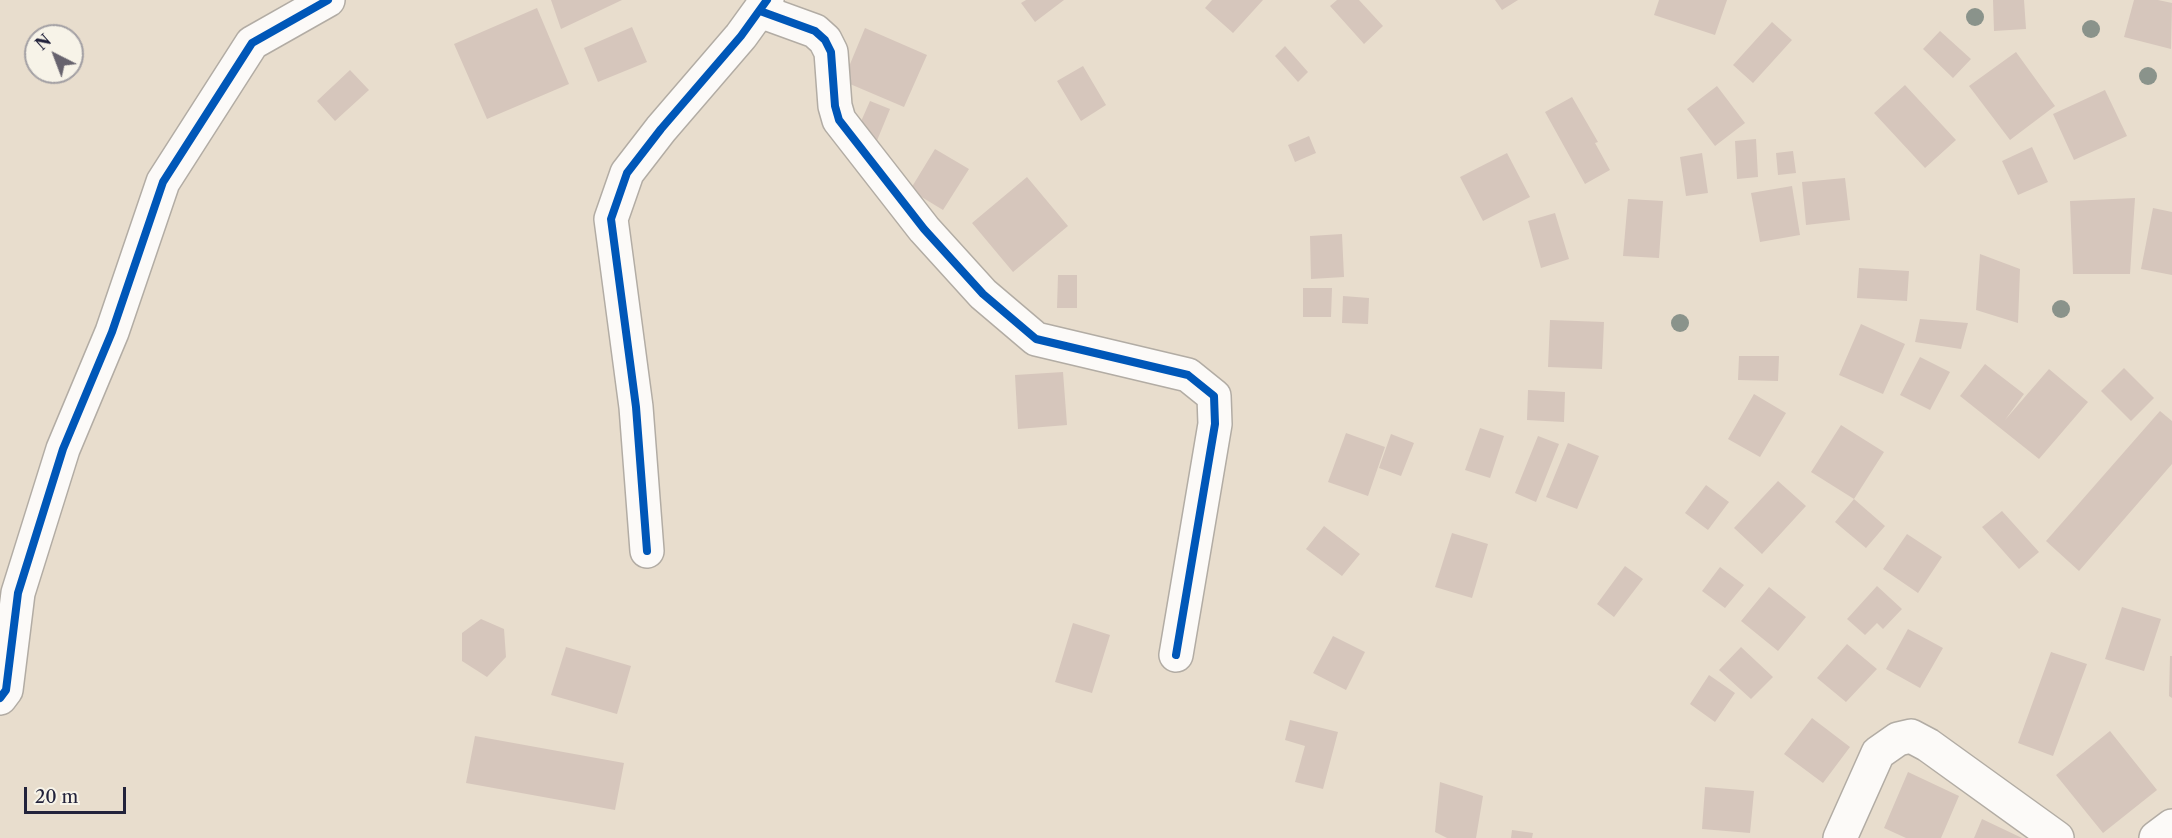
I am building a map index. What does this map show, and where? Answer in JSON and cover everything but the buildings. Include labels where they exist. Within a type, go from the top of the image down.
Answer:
[{"type":"street","points":[[0,698],[6,690],[18,593],[63,449],[112,332],[163,182],[252,43],[328,0]]},
{"type":"street","points":[[647,551],[636,407],[611,219],[627,173],[661,129],[741,36],[763,6],[815,31],[825,40],[831,52],[835,106],[839,120],[924,229],[982,294],[1036,339],[1188,375],[1214,396],[1215,424],[1176,655]]},
{"type":"street","points":[[1840,838],[1878,753],[1898,739],[1911,736],[1928,745],[2057,838]]},
{"type":"street","points":[[2156,838],[2172,826]]},
{"type":"cycle path","points":[[0,698],[6,690],[18,593],[63,449],[112,332],[163,182],[252,43],[328,0]]},
{"type":"cycle path","points":[[647,551],[636,407],[611,219],[627,173],[661,129],[741,36],[767,0]]},
{"type":"cycle path","points":[[760,11],[815,31],[825,40],[831,52],[835,106],[839,120],[924,229],[983,294],[1036,339],[1188,375],[1214,396],[1215,424],[1176,655]]}]
